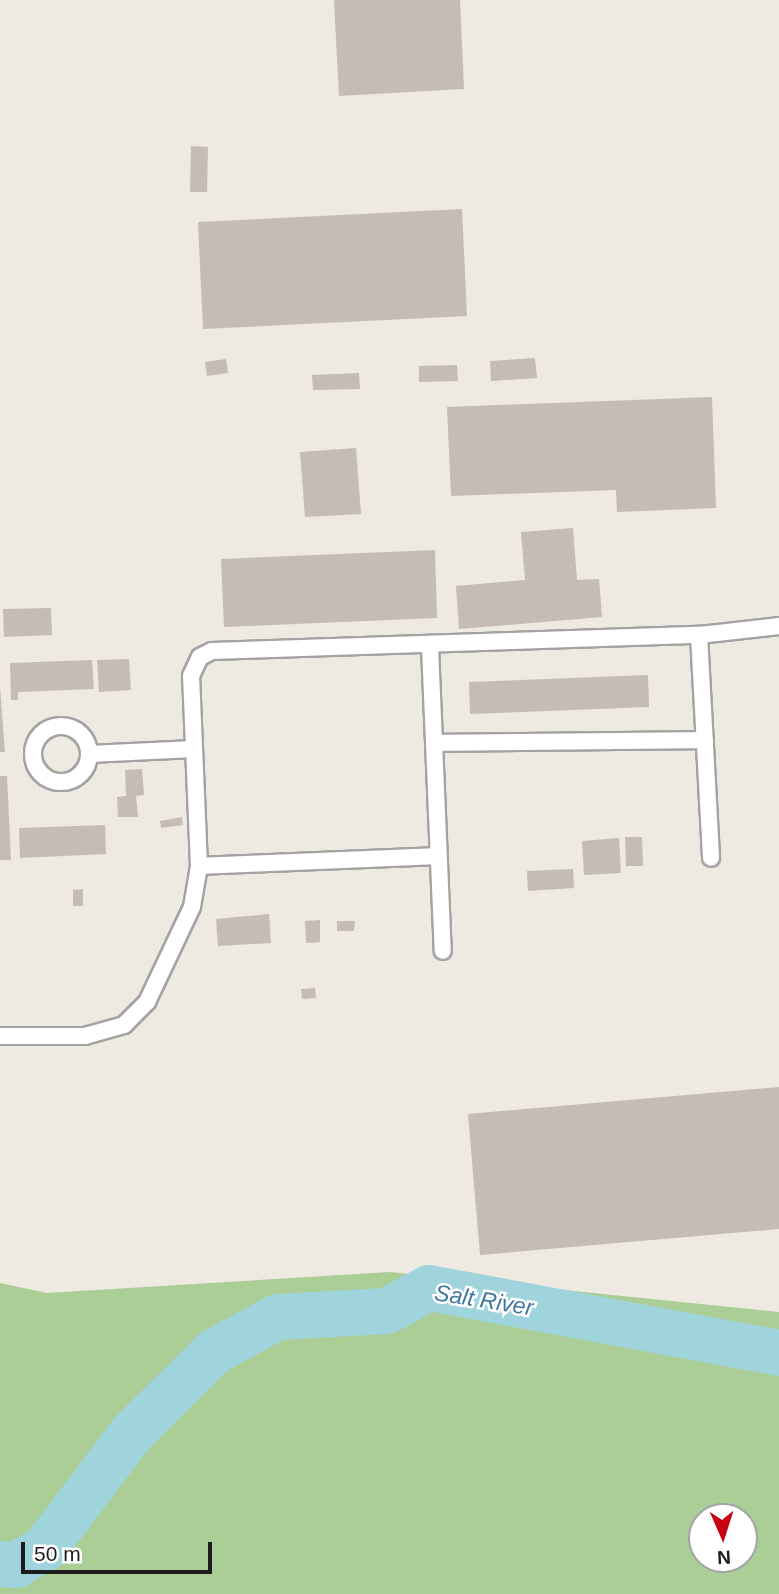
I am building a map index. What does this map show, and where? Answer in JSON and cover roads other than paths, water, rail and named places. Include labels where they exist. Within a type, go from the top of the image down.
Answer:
[{"type":"lane","points":[[0,1036],[85,1037],[124,1025],[147,1002],[192,907],[199,866],[191,677],[200,657],[212,651],[430,647],[699,635],[779,626]]},
{"type":"lane","points":[[699,635],[711,858]]},
{"type":"lane","points":[[430,647],[443,951]]},
{"type":"lane","points":[[434,743],[705,740]]},
{"type":"lane","points":[[89,754],[194,749]]},
{"type":"lane","points":[[199,866],[438,856]]},
{"type":"waterway","name":"Salt River","points":[[0,1564],[16,1565],[45,1548],[132,1433],[215,1351],[278,1317],[387,1311],[429,1288],[779,1353]]}]
